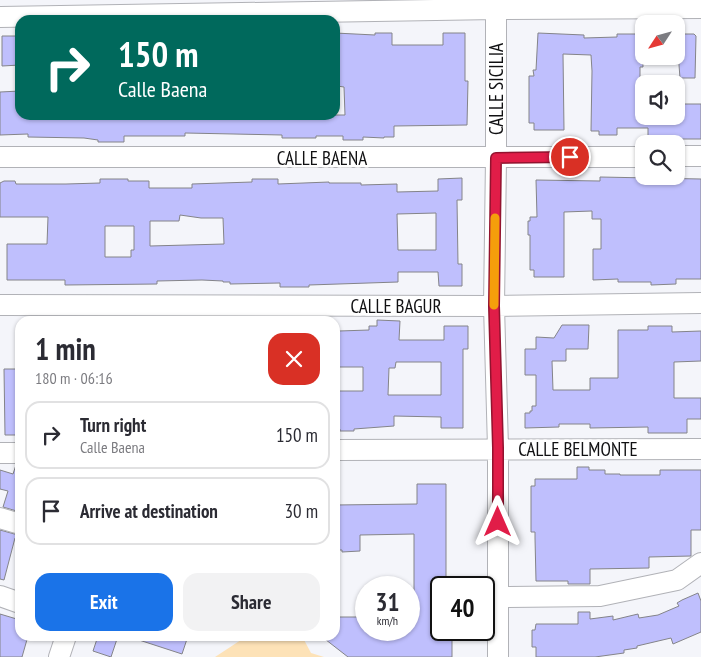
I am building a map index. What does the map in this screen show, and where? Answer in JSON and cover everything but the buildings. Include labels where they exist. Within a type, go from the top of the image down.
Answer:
[{"type":"street","points":[[83,15],[496,5],[617,4],[701,8]]},
{"type":"street","name":"CALLE SICILIA","points":[[496,5],[494,306],[498,448],[498,657]]},
{"type":"street","points":[[0,17],[15,17]]},
{"type":"street","points":[[685,156],[701,156]]},
{"type":"street","name":"CALLE BAENA","points":[[0,157],[635,157]]},
{"type":"street","name":"CALLE BAGUR","points":[[0,305],[494,306],[701,303]]},
{"type":"street","name":"CALLE BELMONTE","points":[[340,450],[498,448],[701,449]]},
{"type":"street","points":[[0,453],[15,453]]},
{"type":"street","points":[[0,518],[15,522]]},
{"type":"street","points":[[498,597],[600,596],[677,580],[701,563]]},
{"type":"street","points":[[0,596],[15,601]]},
{"type":"street","points":[[59,657],[64,641]]},
{"type":"shaded area","points":[[239,641],[305,641],[311,653],[324,657],[215,657]]},
{"type":"slow traffic","points":[[494,305],[495,218]]},
{"type":"route","points":[[498,522],[494,306],[496,158],[570,157]]}]
